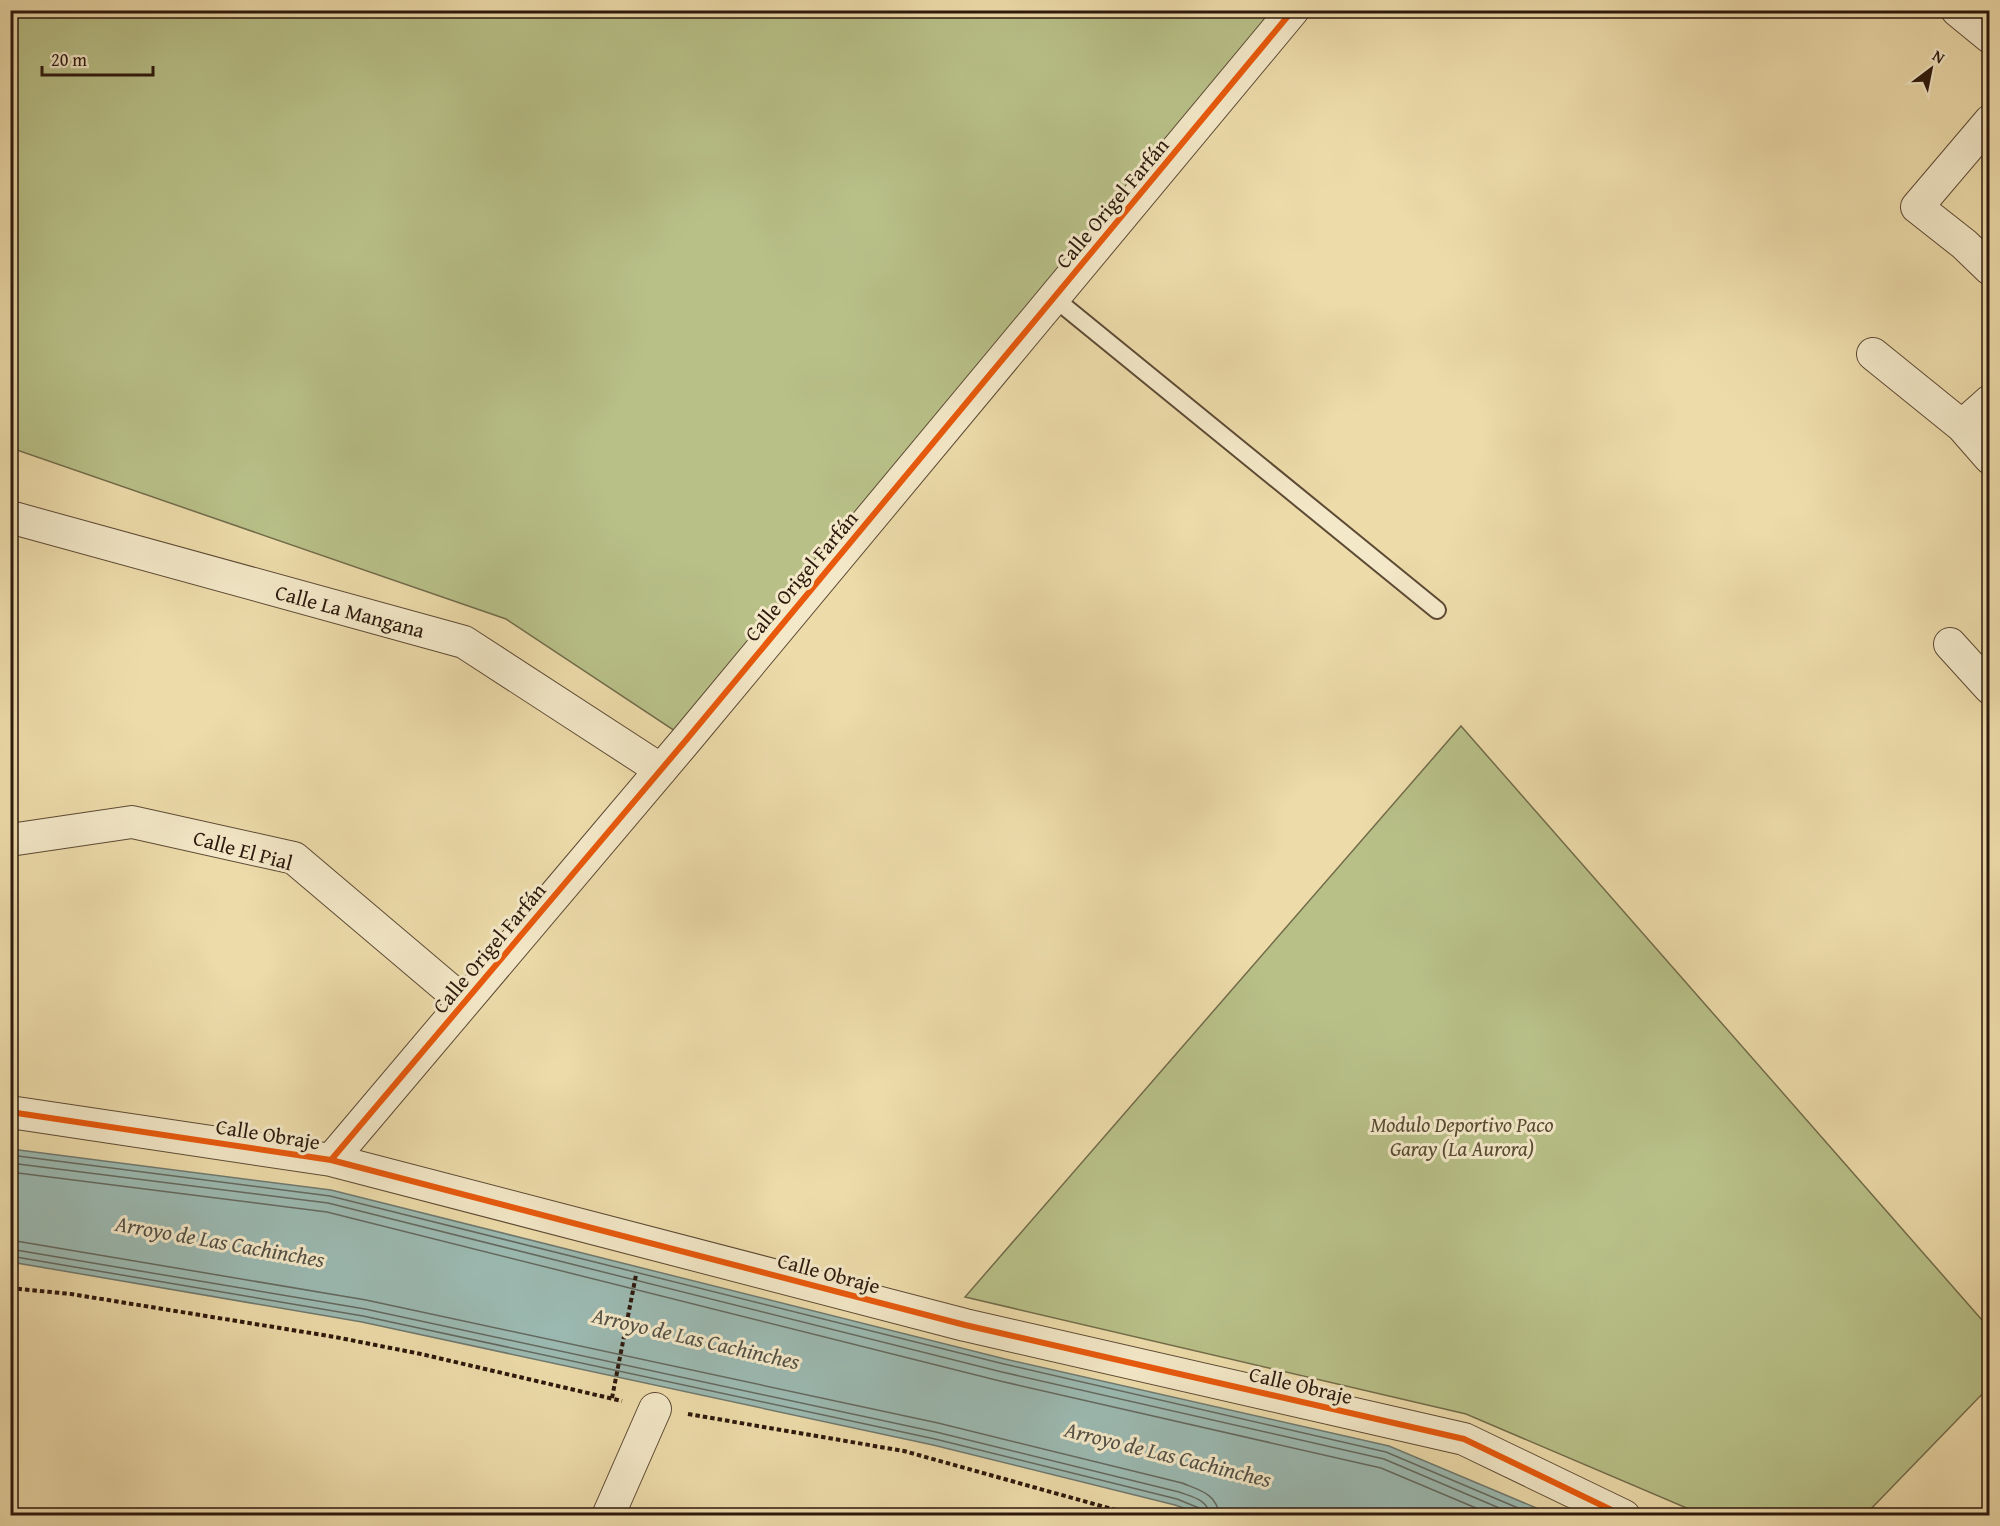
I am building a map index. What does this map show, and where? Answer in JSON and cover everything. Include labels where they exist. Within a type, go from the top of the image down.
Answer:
[{"type":"street","name":"Calle Origel Farfán","points":[[331,1160],[661,770],[1293,10]]},
{"type":"street","points":[[1958,10],[1989,37]]},
{"type":"street","points":[[1989,121],[1917,207],[1964,244],[1989,269]]},
{"type":"street","points":[[1873,354],[1962,426],[1989,458]]},
{"type":"street","points":[[1962,426],[1989,401]]},
{"type":"street","name":"Calle La Mangana","points":[[10,518],[464,642],[661,770]]},
{"type":"street","points":[[1950,644],[1989,688]]},
{"type":"street","name":"Calle El Pial","points":[[10,840],[132,822],[294,858],[464,1002]]},
{"type":"street","name":"Calle Obraje","points":[[10,1112],[331,1160],[965,1325],[1464,1439],[1624,1515]]},
{"type":"street","points":[[608,1515],[655,1408]]},
{"type":"lane","points":[[1054,298],[1437,610]]},
{"type":"path","points":[[612,1398],[643,1241]]},
{"type":"path","points":[[10,1288],[71,1294],[335,1337],[421,1354],[655,1408],[904,1451],[1137,1515]]},
{"type":"green space","points":[[11,11],[1293,11],[687,739],[506,619],[11,448]]},
{"type":"green space","name":"Modulo Deportivo Paco Garay (La Aurora)","points":[[1461,726],[1989,1328],[1989,1387],[1865,1515],[1703,1515],[1466,1414],[965,1297]]},
{"type":"water","name":"Arroyo de Las Cachinches","points":[[11,1149],[331,1190],[1005,1359],[1389,1446],[1553,1515],[1203,1515],[1175,1505],[933,1445],[362,1322],[11,1262]]},
{"type":"cycle path","points":[[331,1160],[687,739],[1293,10]]},
{"type":"cycle path","points":[[10,1112],[331,1160],[965,1325],[1464,1439],[1624,1516]]}]
